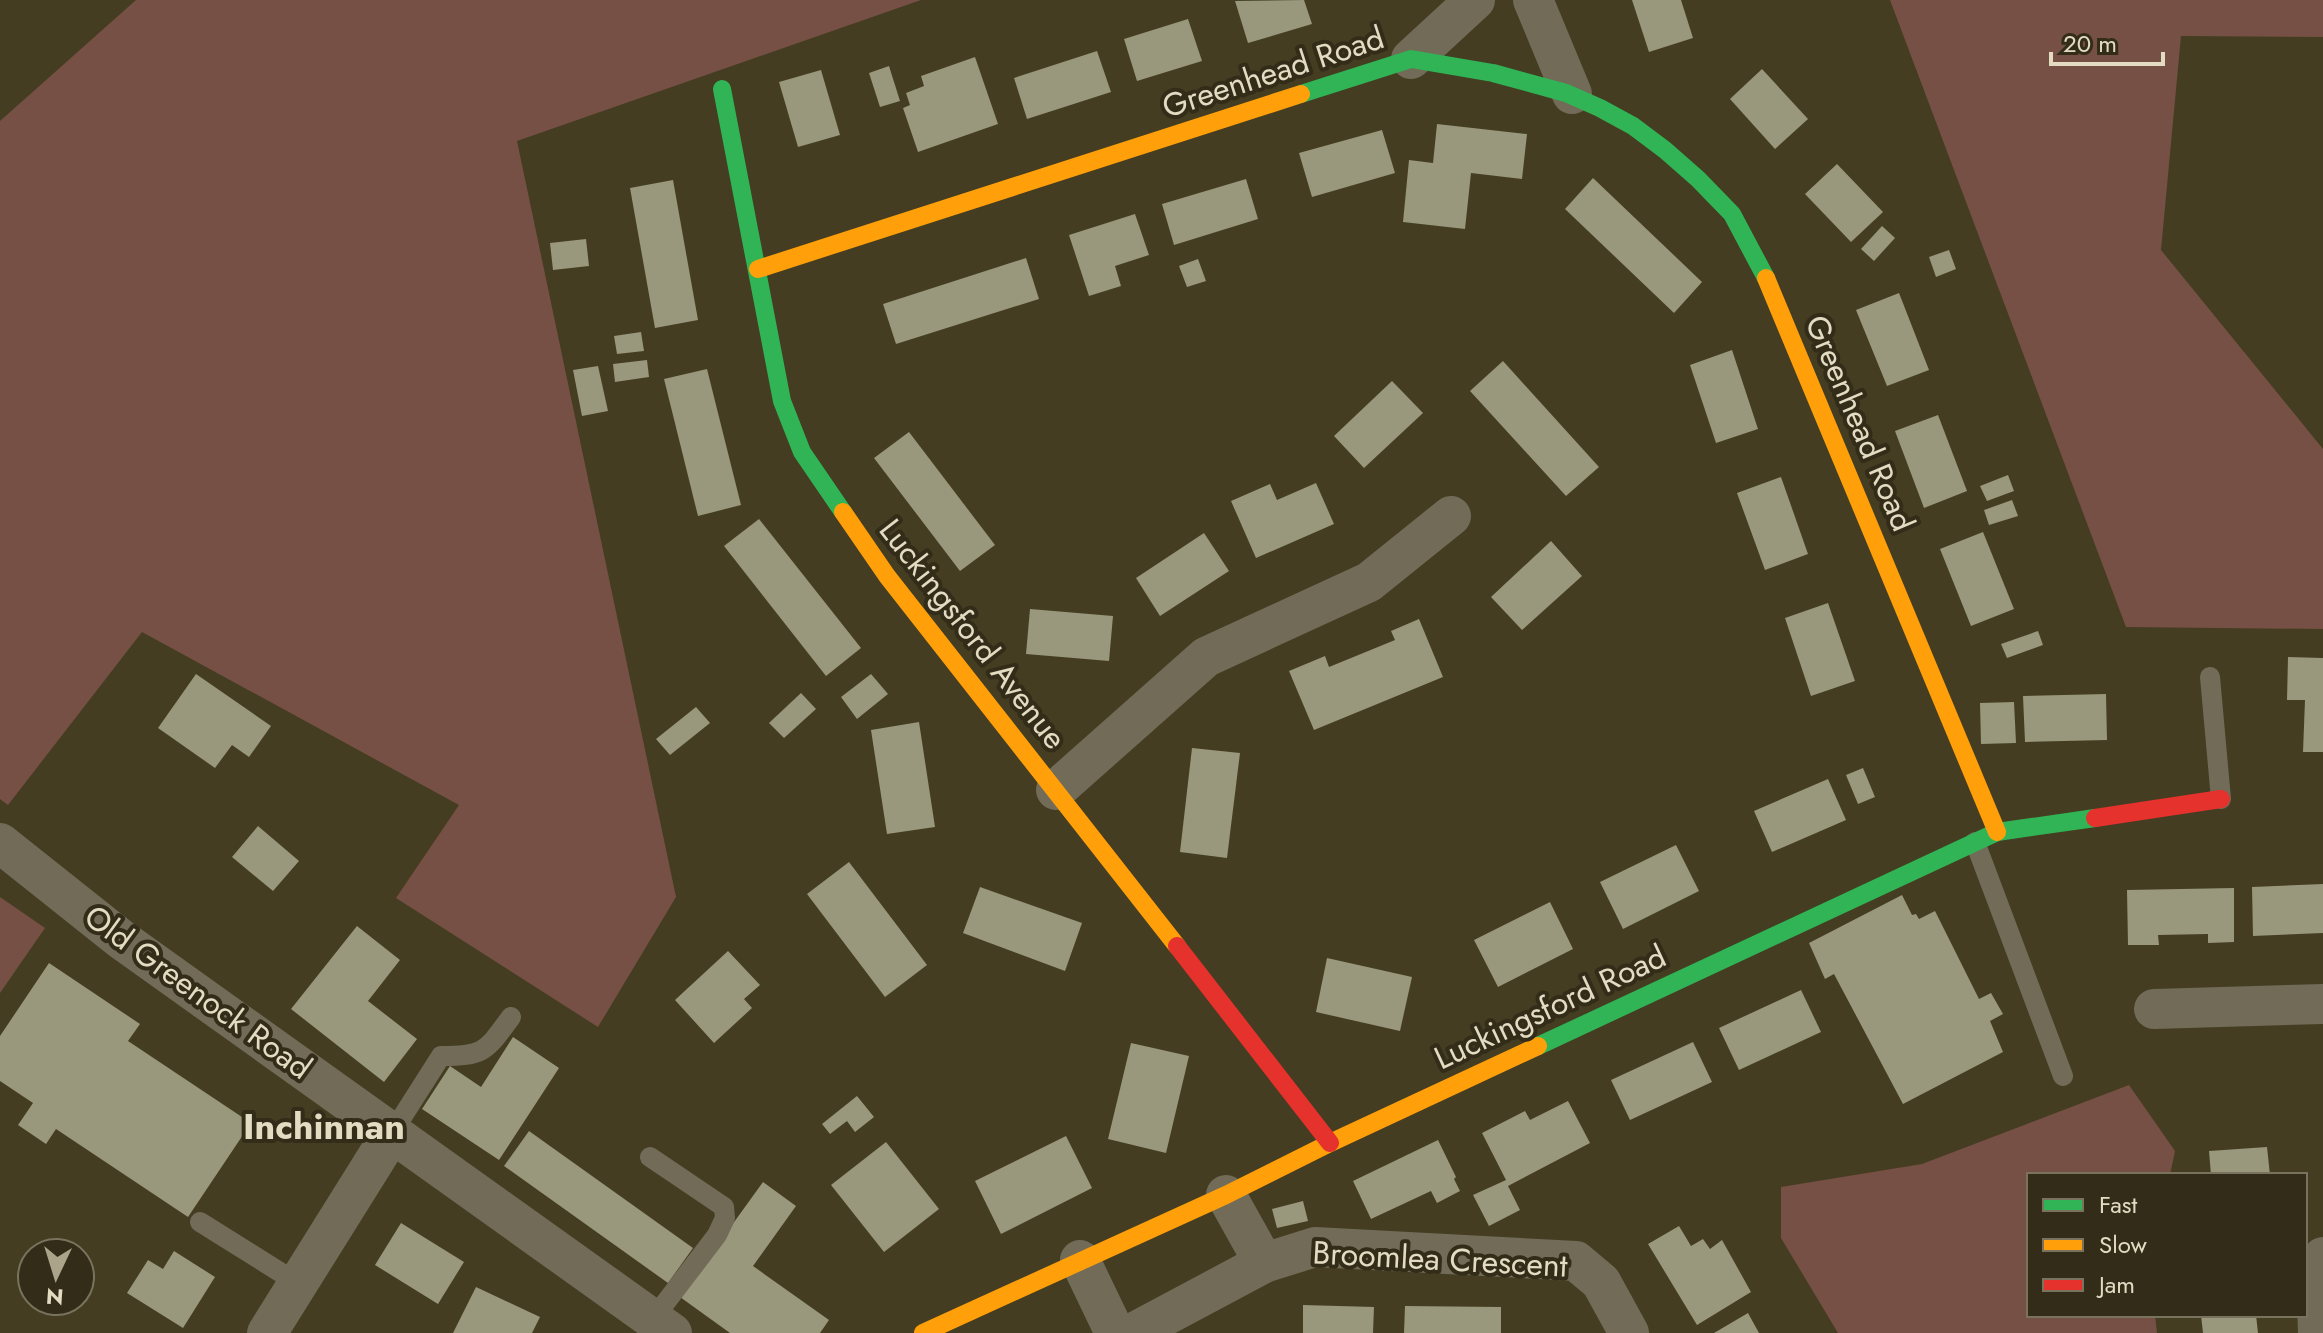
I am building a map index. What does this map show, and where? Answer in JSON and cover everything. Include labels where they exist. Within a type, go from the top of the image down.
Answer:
[{"type":"street","points":[[1411,59],[1457,20],[1475,0]]},
{"type":"street","points":[[1533,0],[1572,94]]},
{"type":"street","name":"Greenhead Road","points":[[758,269],[1411,59],[1491,72],[1572,94],[1617,116],[1679,160],[1731,213],[1767,279],[1997,832]]},
{"type":"street","name":"Luckingsford Avenue","points":[[722,89],[782,401],[802,452],[887,576],[1330,1143]]},
{"type":"street","points":[[1056,790],[1206,657],[1369,582],[1451,516]]},
{"type":"street","name":"Luckingsford Road","points":[[923,1333],[1226,1195],[1330,1143],[1997,832],[2221,799]]},
{"type":"street","name":"Old Greenock Road","points":[[0,843],[122,940],[663,1326]]},
{"type":"street","points":[[2154,1009],[2323,1004]]},
{"type":"street","points":[[276,1330],[299,1284],[392,1133]]},
{"type":"street","name":"Broomlea Crescent","points":[[1226,1195],[1264,1263]]},
{"type":"street","name":"Broomlea Crescent","points":[[1133,1333],[1264,1263],[1315,1247],[1576,1261],[1601,1282],[1629,1333]]},
{"type":"street","points":[[2318,1333],[2317,1302],[2323,1257]]},
{"type":"street","points":[[1080,1260],[1115,1333]]},
{"type":"lane","points":[[2210,677],[2221,799]]},
{"type":"lane","points":[[1975,842],[2063,1076]]},
{"type":"lane","points":[[392,1133],[441,1056],[469,1056],[488,1048],[511,1017]]},
{"type":"lane","points":[[650,1157],[724,1207],[725,1218],[663,1326]]},
{"type":"lane","points":[[200,1222],[299,1284]]},
{"type":"shaded area","points":[[136,0],[921,0],[517,141],[676,897],[598,1027],[396,898],[459,805],[142,632],[8,805],[0,799],[0,121]]},
{"type":"shaded area","points":[[1890,0],[2323,0],[2323,37],[2181,36],[2161,250],[2323,449],[2323,629],[2126,627]]},
{"type":"shaded area","points":[[0,897],[45,928],[0,993]]},
{"type":"shaded area","points":[[2129,1085],[2175,1151],[2170,1173],[2027,1173],[2027,1317],[2155,1317],[2157,1333],[1838,1333],[1781,1238],[1781,1187],[1922,1164]]},
{"type":"building","points":[[1304,0],[1312,24],[1248,43],[1235,1]]},
{"type":"building","points":[[1632,0],[1681,0],[1693,38],[1649,52]]},
{"type":"building","points":[[1188,19],[1202,61],[1137,81],[1124,39]]},
{"type":"building","points":[[1097,51],[1111,92],[1027,119],[1014,78]]},
{"type":"building","points":[[975,57],[998,124],[918,152],[903,108],[910,105],[906,93],[924,86],[921,76]]},
{"type":"building","points":[[889,66],[900,101],[880,107],[869,73]]},
{"type":"building","points":[[1762,69],[1808,119],[1775,149],[1730,99]]},
{"type":"building","points":[[821,70],[840,135],[798,147],[779,82]]},
{"type":"building","points":[[1437,124],[1527,134],[1522,179],[1471,173],[1465,229],[1403,222],[1409,160],[1433,163]]},
{"type":"building","points":[[1382,130],[1395,173],[1312,197],[1299,153]]},
{"type":"building","points":[[1837,164],[1883,212],[1851,242],[1805,194]]},
{"type":"building","points":[[1593,178],[1702,282],[1674,313],[1565,209]]},
{"type":"building","points":[[1246,179],[1258,219],[1174,245],[1162,204]]},
{"type":"building","points":[[673,180],[698,320],[655,328],[630,188]]},
{"type":"building","points":[[1135,214],[1149,255],[1115,266],[1121,286],[1089,296],[1069,235]]},
{"type":"building","points":[[1882,226],[1895,238],[1874,261],[1861,249]]},
{"type":"building","points":[[586,239],[589,266],[553,270],[550,243]]},
{"type":"building","points":[[1949,250],[1956,269],[1936,277],[1929,257]]},
{"type":"building","points":[[1026,258],[1039,299],[896,344],[883,304]]},
{"type":"building","points":[[1198,259],[1206,281],[1187,287],[1179,266]]},
{"type":"building","points":[[1899,293],[1929,370],[1887,386],[1856,310]]},
{"type":"building","points":[[641,332],[644,351],[617,354],[614,336]]},
{"type":"building","points":[[1732,350],[1758,429],[1716,443],[1690,365]]},
{"type":"building","points":[[647,360],[649,377],[615,382],[613,364]]},
{"type":"building","points":[[1503,361],[1599,467],[1566,496],[1470,391]]},
{"type":"building","points":[[598,366],[608,411],[582,416],[573,370]]},
{"type":"building","points":[[707,369],[741,505],[698,516],[664,379]]},
{"type":"building","points":[[1392,381],[1423,413],[1364,468],[1334,436]]},
{"type":"building","points":[[1938,415],[1967,491],[1924,508],[1895,431]]},
{"type":"building","points":[[909,432],[995,545],[960,571],[874,458]]},
{"type":"building","points":[[2008,475],[2014,491],[1987,501],[1980,486]]},
{"type":"building","points":[[1781,477],[1808,554],[1765,570],[1737,493]]},
{"type":"building","points":[[1316,483],[1334,524],[1256,558],[1231,501],[1270,484],[1277,500]]},
{"type":"building","points":[[2012,500],[2018,516],[1989,525],[1984,510]]},
{"type":"building","points":[[759,519],[861,648],[826,676],[724,546]]},
{"type":"building","points":[[1983,532],[2014,609],[1971,626],[1940,549]]},
{"type":"building","points":[[1204,533],[1229,571],[1160,616],[1136,578]]},
{"type":"building","points":[[1551,541],[1582,576],[1522,630],[1491,597]]},
{"type":"building","points":[[1828,603],[1855,681],[1811,696],[1785,618]]},
{"type":"building","points":[[1030,609],[1113,616],[1109,661],[1026,654]]},
{"type":"building","points":[[1419,619],[1443,677],[1314,730],[1289,671],[1325,656],[1329,667],[1395,640],[1391,631]]},
{"type":"building","points":[[2038,631],[2043,645],[2007,658],[2001,644]]},
{"type":"building","points":[[2288,657],[2323,658],[2323,752],[2303,752],[2305,700],[2287,700]]},
{"type":"building","points":[[196,674],[271,726],[249,757],[232,745],[215,768],[158,728]]},
{"type":"building","points":[[871,674],[888,694],[857,719],[841,697]]},
{"type":"building","points":[[801,693],[816,709],[784,738],[769,723]]},
{"type":"building","points":[[2106,694],[2107,740],[2025,742],[2023,696]]},
{"type":"building","points":[[2014,702],[2016,743],[1981,744],[1980,703]]},
{"type":"building","points":[[696,707],[710,723],[670,755],[656,739]]},
{"type":"building","points":[[919,722],[935,827],[887,834],[871,730]]},
{"type":"building","points":[[1192,748],[1240,753],[1227,858],[1180,852]]},
{"type":"building","points":[[1863,768],[1875,797],[1858,804],[1846,775]]},
{"type":"building","points":[[1828,779],[1846,820],[1772,852],[1754,811]]},
{"type":"building","points":[[258,826],[299,861],[273,891],[232,857]]},
{"type":"building","points":[[1676,845],[1699,891],[1623,929],[1600,882]]},
{"type":"building","points":[[849,862],[927,965],[885,997],[807,894]]},
{"type":"building","points":[[2323,884],[2323,933],[2253,936],[2252,887]]},
{"type":"building","points":[[980,887],[1082,923],[1065,971],[963,933]]},
{"type":"building","points":[[2234,888],[2234,942],[2208,943],[2208,934],[2158,935],[2159,945],[2128,945],[2127,890]]},
{"type":"building","points":[[1902,895],[1912,915],[1916,914],[1919,919],[1935,911],[1979,999],[1991,993],[2003,1014],[1990,1021],[2003,1052],[1903,1104],[1834,974],[1825,979],[1809,943]]},
{"type":"building","points":[[1550,902],[1573,949],[1498,987],[1474,940]]},
{"type":"building","points":[[357,926],[400,960],[368,1001],[417,1039],[384,1082],[291,1009]]},
{"type":"building","points":[[728,951],[760,985],[744,999],[752,1008],[714,1043],[675,1000]]},
{"type":"building","points":[[1327,958],[1412,977],[1400,1031],[1316,1012]]},
{"type":"building","points":[[49,963],[140,1024],[128,1041],[251,1123],[188,1217],[56,1129],[46,1144],[18,1125],[33,1103],[0,1081],[0,1036]]},
{"type":"building","points":[[1801,990],[1821,1032],[1739,1070],[1719,1028]]},
{"type":"building","points":[[513,1037],[559,1068],[499,1160],[422,1109],[450,1066],[481,1087]]},
{"type":"building","points":[[1693,1042],[1712,1082],[1630,1120],[1611,1080]]},
{"type":"building","points":[[1131,1043],[1189,1056],[1166,1153],[1108,1139]]},
{"type":"building","points":[[857,1096],[874,1117],[855,1132],[847,1121],[830,1134],[822,1124]]},
{"type":"building","points":[[1568,1101],[1590,1143],[1508,1186],[1520,1210],[1489,1226],[1473,1195],[1506,1180],[1482,1133],[1525,1111],[1530,1120]]},
{"type":"building","points":[[529,1131],[693,1248],[668,1283],[504,1166]]},
{"type":"building","points":[[1066,1136],[1092,1188],[1001,1234],[975,1181]]},
{"type":"building","points":[[1438,1140],[1460,1191],[1437,1203],[1431,1191],[1371,1219],[1353,1181]]},
{"type":"building","points":[[886,1142],[939,1209],[884,1252],[831,1185]]},
{"type":"building","points":[[2267,1147],[2270,1173],[2211,1173],[2209,1151]]},
{"type":"building","points":[[763,1182],[796,1206],[753,1266],[829,1320],[820,1333],[730,1333],[680,1297]]},
{"type":"building","points":[[1303,1201],[1308,1221],[1277,1228],[1272,1209]]},
{"type":"building","points":[[401,1223],[464,1262],[438,1304],[375,1265]]},
{"type":"building","points":[[1679,1226],[1691,1246],[1703,1239],[1710,1249],[1722,1240],[1751,1292],[1697,1325],[1648,1244]]},
{"type":"building","points":[[174,1251],[215,1277],[183,1328],[127,1293],[148,1260],[163,1269]]},
{"type":"building","points":[[476,1287],[540,1317],[532,1333],[453,1333]]},
{"type":"building","points":[[1303,1305],[1374,1307],[1373,1333],[1303,1333]]},
{"type":"building","points":[[1405,1306],[1501,1307],[1501,1333],[1404,1333]]},
{"type":"building","points":[[1748,1313],[1759,1333],[1714,1333]]},
{"type":"building","points":[[2201,1317],[2256,1317],[2258,1333],[2203,1333]]},
{"type":"traffic: fast","points":[[1301,94],[1411,59],[1493,73],[1566,93],[1633,126],[1698,179],[1732,214],[1766,278]]},
{"type":"traffic: fast","points":[[722,89],[782,401],[802,452],[843,512]]},
{"type":"traffic: fast","points":[[1538,1046],[1997,832],[2095,818]]},
{"type":"traffic: slow","points":[[758,269],[1301,94]]},
{"type":"traffic: slow","points":[[1766,278],[1997,832]]},
{"type":"traffic: slow","points":[[843,512],[887,576],[1177,946]]},
{"type":"traffic: slow","points":[[923,1333],[1226,1195],[1538,1046]]},
{"type":"traffic: jam","points":[[2095,818],[2221,799]]},
{"type":"traffic: jam","points":[[1177,946],[1330,1143]]},
{"type":"district","name":"Inchinnan","points":[[324,1126]]}]
